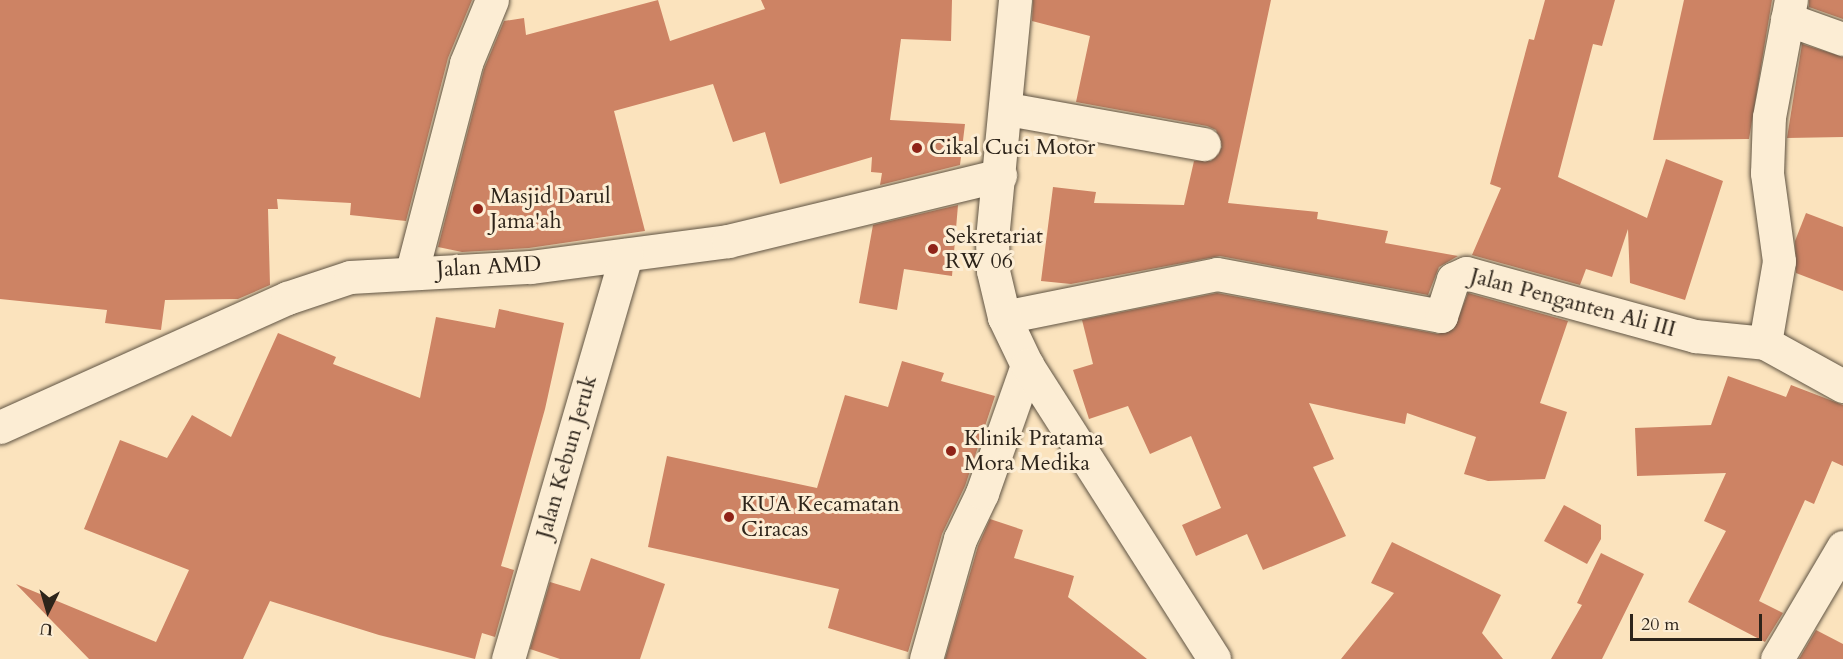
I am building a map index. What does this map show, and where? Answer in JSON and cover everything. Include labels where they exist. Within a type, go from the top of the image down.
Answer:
[{"type":"street","points":[[412,271],[466,63],[492,0]]},
{"type":"street","points":[[1015,0],[993,271],[1004,317],[1027,365],[1214,659]]},
{"type":"street","points":[[1765,343],[1779,261],[1767,173],[1769,117],[1789,10],[1843,39]]},
{"type":"street","points":[[1007,108],[1204,144]]},
{"type":"street","name":"Jalan AMD","points":[[0,427],[287,298],[350,277],[412,271],[531,267],[728,241],[999,175]]},
{"type":"street","name":"Jalan Kebun Jeruk","points":[[508,659],[627,255]]},
{"type":"street","name":"Jalan Penganten Ali III","points":[[1004,317],[1217,274],[1441,316],[1453,279],[1466,273],[1695,336],[1765,343],[1843,386]]},
{"type":"street","points":[[926,659],[960,539],[982,493],[1027,365]]},
{"type":"street","points":[[1777,659],[1843,547]]},
{"type":"building","points":[[0,0],[472,0],[448,58],[406,221],[350,215],[351,203],[277,199],[278,209],[268,209],[270,285],[238,299],[165,300],[161,330],[105,323],[107,310],[0,299]]},
{"type":"building","points":[[658,0],[670,41],[765,9],[761,0],[952,0],[951,41],[901,39],[890,120],[965,124],[960,165],[880,185],[882,173],[871,172],[872,157],[780,184],[765,132],[733,142],[713,84],[614,111],[645,231],[529,248],[462,252],[438,247],[484,69],[504,21],[524,18],[526,35]]},
{"type":"building","points":[[1033,0],[1271,0],[1228,203],[1318,212],[1317,219],[1388,231],[1385,243],[1458,256],[1439,267],[1428,295],[1220,256],[1071,284],[1041,281],[1053,187],[1096,192],[1094,203],[1184,205],[1194,161],[1211,161],[1222,147],[1216,130],[1207,126],[1076,102],[1090,36],[1032,21]]},
{"type":"building","points":[[1545,0],[1615,0],[1602,46],[1593,44],[1558,177],[1647,218],[1666,159],[1723,181],[1685,300],[1630,283],[1628,229],[1612,277],[1586,269],[1580,285],[1472,255],[1501,188],[1490,184],[1529,39],[1534,40]]},
{"type":"building","points":[[1684,0],[1772,0],[1749,139],[1653,140]]},
{"type":"building","points":[[1809,0],[1843,0],[1843,19],[1809,7]]},
{"type":"building","points":[[1802,44],[1843,57],[1843,137],[1787,138]]},
{"type":"building","points":[[958,205],[952,276],[904,269],[897,310],[859,303],[873,225]]},
{"type":"building","points":[[1806,213],[1843,227],[1843,291],[1796,273],[1795,241]]},
{"type":"building","points":[[1217,293],[1438,334],[1454,329],[1468,293],[1568,321],[1540,403],[1567,412],[1545,479],[1488,481],[1464,474],[1476,437],[1407,413],[1405,424],[1309,403],[1334,459],[1313,467],[1346,536],[1263,570],[1247,534],[1196,556],[1182,525],[1221,508],[1191,436],[1150,454],[1128,406],[1089,419],[1073,370],[1093,364],[1082,320]]},
{"type":"building","points":[[499,309],[564,323],[545,409],[501,566],[514,570],[495,637],[482,633],[475,659],[379,635],[270,601],[243,659],[89,659],[16,584],[156,642],[189,570],[84,529],[120,440],[167,458],[192,415],[231,437],[278,333],[336,357],[333,364],[420,398],[436,317],[495,328]]},
{"type":"building","points":[[902,361],[944,373],[941,381],[995,396],[965,486],[942,534],[908,652],[828,628],[839,589],[648,547],[667,456],[817,488],[845,395],[888,407]]},
{"type":"building","points":[[1728,376],[1786,397],[1791,385],[1843,405],[1843,466],[1832,461],[1814,504],[1805,500],[1759,601],[1783,613],[1765,642],[1688,602],[1726,531],[1704,521],[1726,473],[1637,476],[1635,428],[1711,425]]},
{"type":"building","points":[[1564,505],[1601,525],[1601,539],[1587,564],[1544,541]]},
{"type":"building","points":[[990,519],[1023,530],[1014,558],[1074,576],[1068,597],[1147,659],[945,659],[978,546]]},
{"type":"building","points":[[1392,542],[1501,595],[1482,633],[1503,659],[1341,659],[1394,593],[1371,583]]},
{"type":"building","points":[[1601,553],[1644,574],[1602,659],[1551,659],[1582,605],[1577,603]]},
{"type":"building","points":[[591,558],[665,584],[640,659],[560,659],[530,649],[550,582],[580,591]]},
{"type":"building","points":[[1816,630],[1843,644],[1843,659],[1799,659]]},
{"type":"place","name":"Cikal Cuci Motor","points":[[917,148]]},
{"type":"place","name":"Masjid Darul Jama'ah","points":[[478,209]]},
{"type":"place","name":"Sekretariat RW 06","points":[[933,249]]},
{"type":"place","name":"Klinik Pratama Mora Medika","points":[[951,451]]},
{"type":"place","name":"KUA Kecamatan Ciracas","points":[[729,517]]}]
